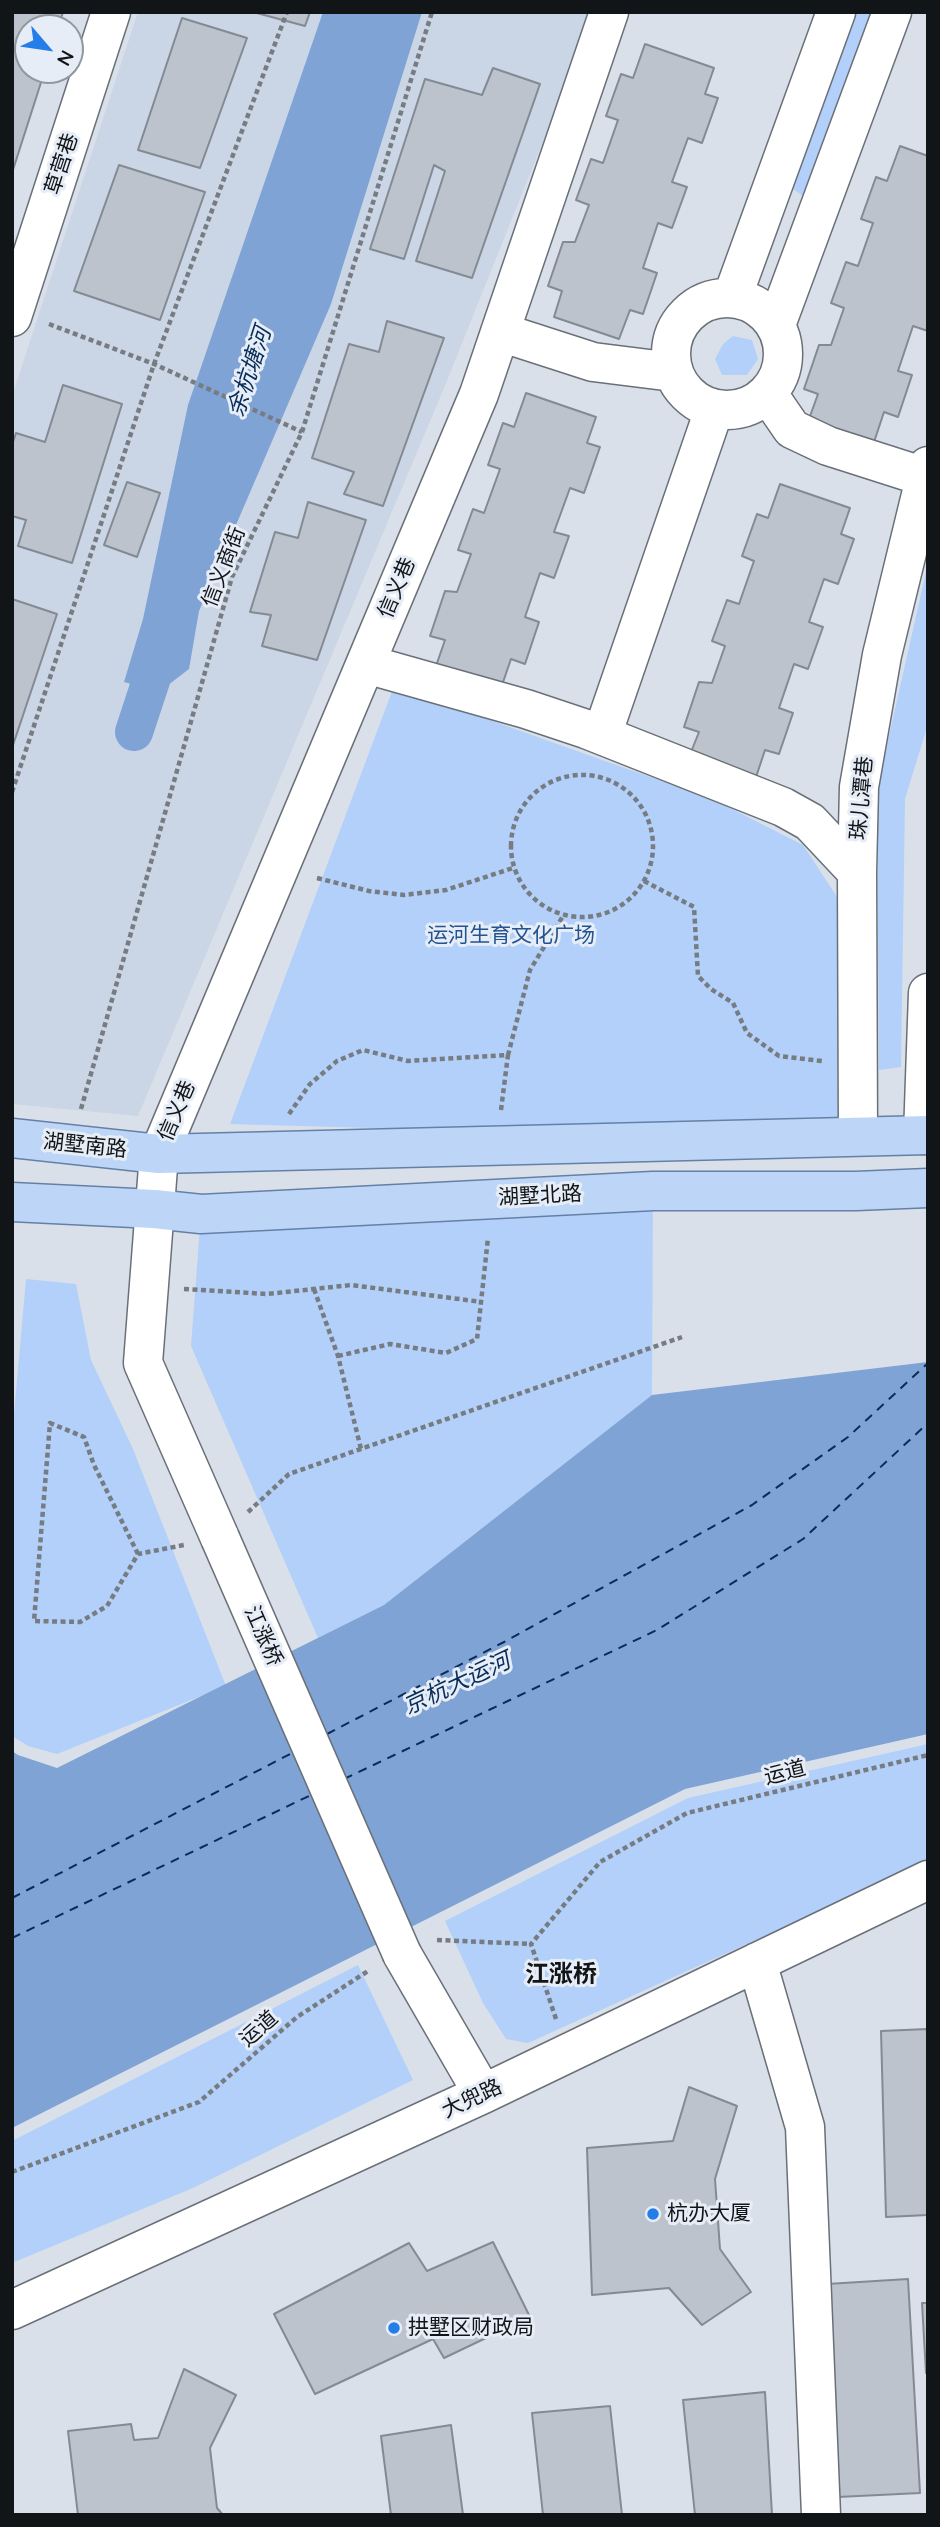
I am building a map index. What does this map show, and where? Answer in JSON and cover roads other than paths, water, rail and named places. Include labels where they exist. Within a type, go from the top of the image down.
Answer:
[{"type":"main road","points":[[159,1154],[925,1135]]},
{"type":"main road","name":"湖墅南路","points":[[12,1138],[159,1154]]},
{"type":"main road","name":"湖墅北路","points":[[154,1209],[201,1214],[653,1191],[856,1191],[928,1188]]},
{"type":"main road","points":[[12,1202],[154,1209]]},
{"type":"street","name":"草营巷","points":[[13,312],[111,12]]},
{"type":"street","name":"信义巷","points":[[159,1154],[480,394],[609,12]]},
{"type":"street","points":[[732,298],[836,12]]},
{"type":"street","points":[[776,326],[892,12]]},
{"type":"street","points":[[732,298],[749,302],[764,312],[776,326],[782,342],[784,360],[779,378],[768,394],[752,405],[734,411],[714,410],[696,402],[682,389],[673,372],[670,352],[675,333],[684,318],[698,306],[714,299],[732,298]]},
{"type":"street","points":[[500,332],[593,362],[673,372]]},
{"type":"street","points":[[768,394],[792,429],[828,446],[926,472]]},
{"type":"street","points":[[602,735],[714,410]]},
{"type":"street","name":"珠儿潭巷","points":[[858,1136],[859,787],[882,655],[926,472]]},
{"type":"street","points":[[366,664],[526,709],[602,735],[783,807],[810,822],[857,872]]},
{"type":"street","points":[[925,1135],[928,993]]},
{"type":"street","name":"江涨桥","points":[[159,1154],[143,1363],[402,1954],[483,2094]]},
{"type":"street","name":"大兜路","points":[[12,2310],[483,2094],[928,1880]]},
{"type":"street","points":[[757,1962],[805,2127],[821,2515]]},
{"type":"water","points":[[323,12],[422,12],[331,304],[199,611],[189,669],[159,692],[124,682],[143,619],[188,405]]},
{"type":"water","name":"京杭大运河","points":[[928,1362],[928,1734],[685,1789],[12,2128],[12,1751],[57,1768],[384,1605],[652,1395]]},
{"type":"waterway","name":"余杭塘河","points":[[134,732],[164,641]]},
{"type":"place","name":"杭办大厦","points":[[653,2214]]},
{"type":"place","name":"拱墅区财政局","points":[[394,2328]]},
{"type":"district","name":"江涨桥","points":[[561,1975]]},
{"type":"park label","name":"运河生育文化广场","points":[[511,936]]}]
